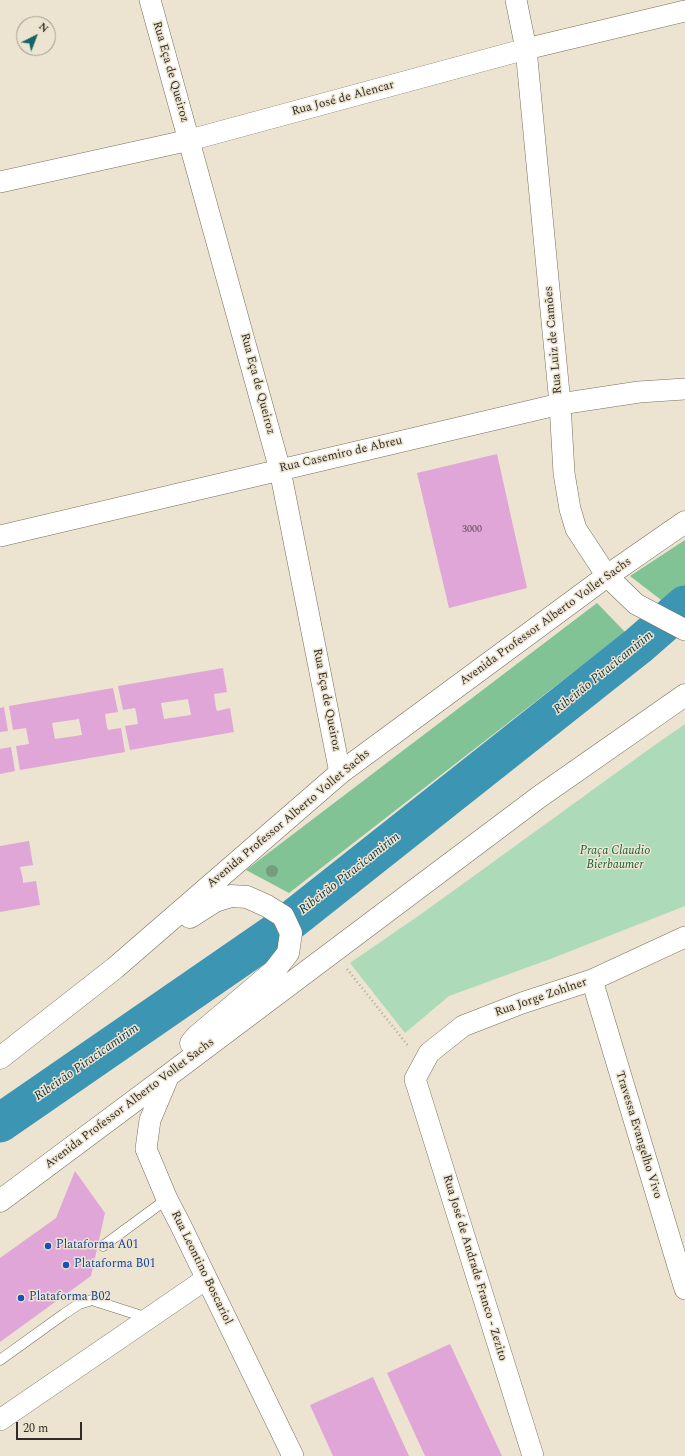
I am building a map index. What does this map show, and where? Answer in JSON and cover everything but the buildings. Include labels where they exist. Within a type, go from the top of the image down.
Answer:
[{"type":"main road","name":"Avenida Professor Alberto Vollet Sachs","points":[[0,1058],[115,968],[340,773],[607,576],[685,522]]},
{"type":"main road","name":"Avenida Professor Alberto Vollet Sachs","points":[[0,1201],[539,796],[685,695]]},
{"type":"main road","points":[[115,968],[215,901],[231,896],[247,896],[283,916],[291,933],[288,953],[274,971],[196,1037],[177,1059],[169,1075]]},
{"type":"street","name":"Rua Eça de Queiroz","points":[[150,0],[190,140],[280,470],[340,773]]},
{"type":"street","name":"Rua Luiz de Camões","points":[[516,0],[526,49],[560,404],[564,473],[570,509],[576,530],[607,576],[636,604],[685,630]]},
{"type":"street","name":"Rua José de Alencar","points":[[0,182],[190,140],[526,49],[685,11]]},
{"type":"street","name":"Rua Casemiro de Abreu","points":[[0,536],[560,404],[639,392],[685,389]]},
{"type":"street","name":"Rua Jorge Zohlner","points":[[419,1072],[429,1053],[463,1026],[522,1003],[592,980],[685,938]]},
{"type":"street","name":"Travessa Evangelho Vivo","points":[[592,980],[685,1289]]},
{"type":"street","name":"Rua José de Andrade Franco - Zezito","points":[[419,1072],[533,1456]]},
{"type":"street","name":"Rua Leontino Boscariol","points":[[169,1075],[150,1120],[146,1149],[166,1199],[180,1224],[294,1456]]},
{"type":"street","points":[[0,1420],[206,1279]]},
{"type":"lane","points":[[103,1246],[166,1199]]},
{"type":"lane","points":[[0,1360],[79,1304],[92,1300],[148,1318]]},
{"type":"path","points":[[333,952],[419,1072]]},
{"type":"green space","points":[[685,540],[685,586],[665,603],[630,576]]},
{"type":"green space","points":[[597,603],[625,632],[289,893],[246,870]]},
{"type":"green space","name":"Praça Claudio Bierbaumer","points":[[685,724],[685,906],[553,958],[449,996],[405,1033],[350,963],[424,912]]},
{"type":"waterway","name":"Ribeirão Piracicamirim","points":[[0,1123],[274,934],[639,645],[685,605]]},
{"type":"place","name":"Plataforma A01","points":[[48,1246]]},
{"type":"place","name":"Plataforma B01","points":[[66,1265]]},
{"type":"place","name":"Plataforma B02","points":[[21,1298]]}]
